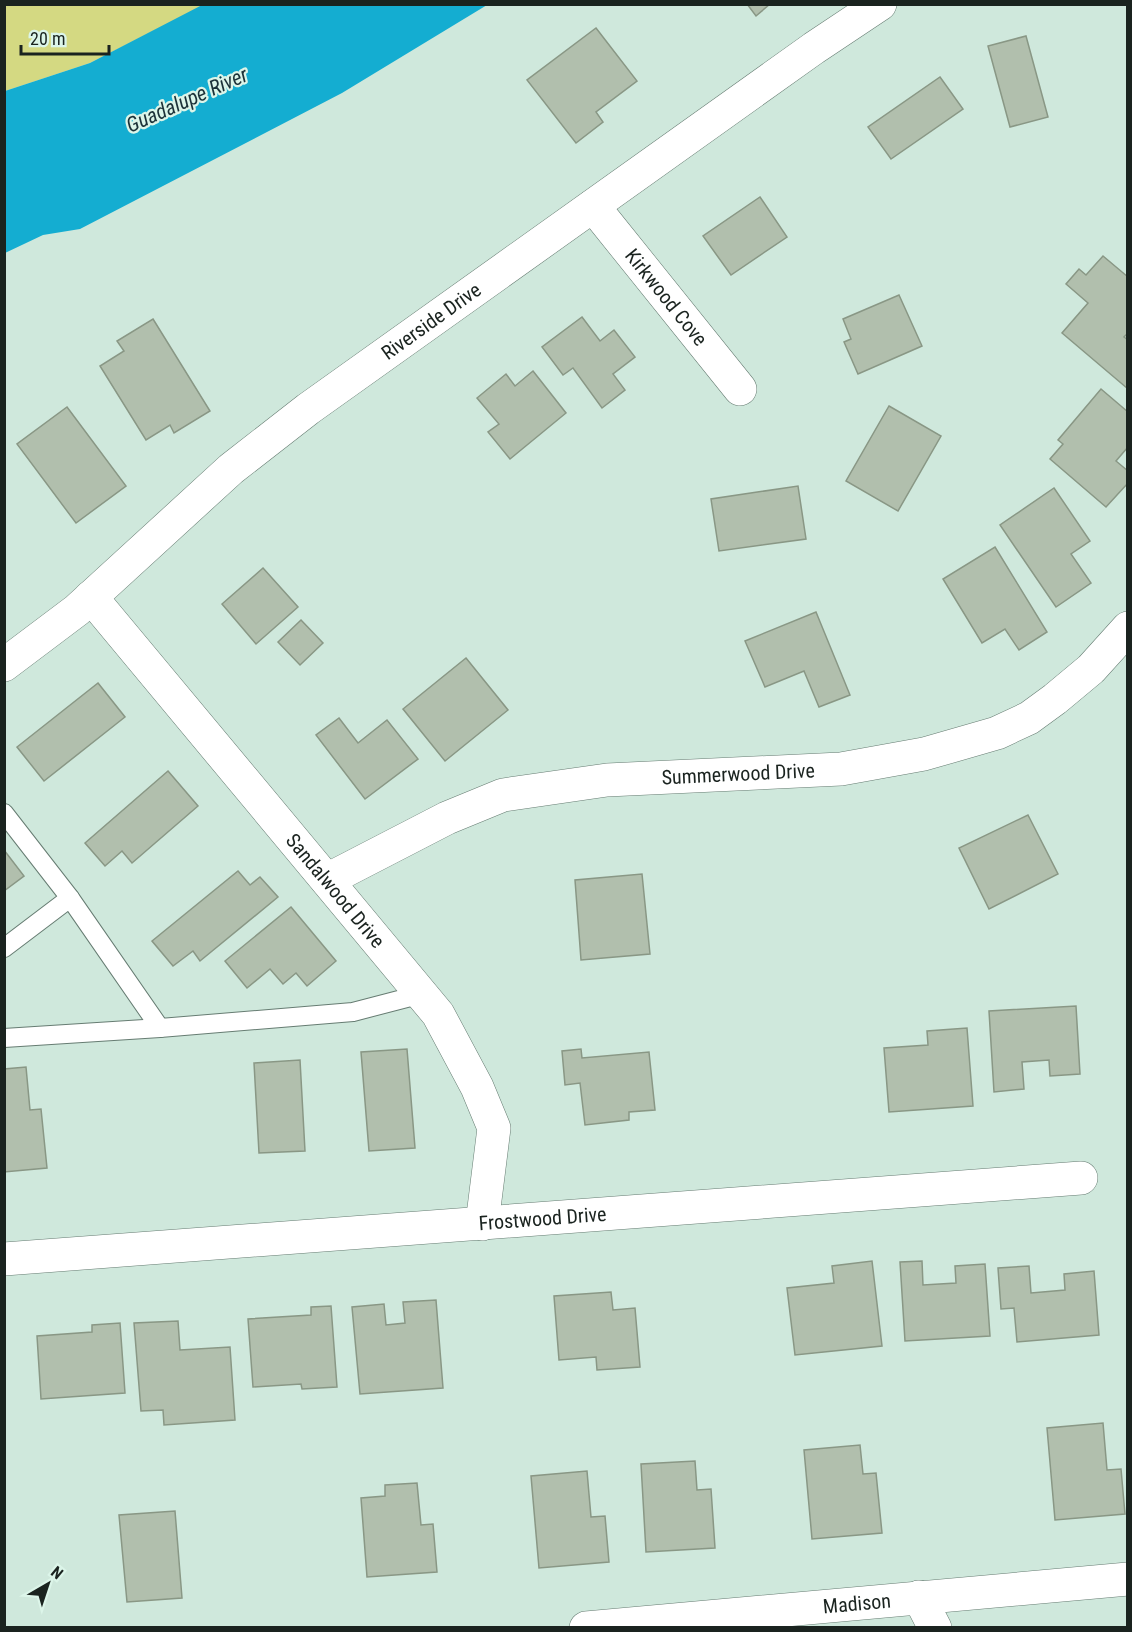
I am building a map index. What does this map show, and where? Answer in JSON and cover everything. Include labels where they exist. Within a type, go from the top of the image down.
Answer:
[{"type":"street","name":"Riverside Drive","points":[[4,665],[91,597],[239,463],[308,410],[814,48],[880,4]]},
{"type":"street","name":"Kirkwood Cove","points":[[593,206],[740,389]]},
{"type":"street","name":"Sandalwood Drive","points":[[91,597],[438,1014],[460,1052],[494,1128],[482,1224]]},
{"type":"street","name":"Summerwood Drive","points":[[327,880],[447,818],[504,795],[607,780],[841,769],[924,754],[997,733],[1029,718],[1055,699],[1091,669],[1128,628]]},
{"type":"street","name":"Frostwood Drive","points":[[4,1259],[1081,1178]]},
{"type":"street","name":"Madison","points":[[586,1628],[1128,1579]]},
{"type":"street","points":[[919,1597],[935,1628]]},
{"type":"lane","points":[[4,813],[70,897],[160,1028]]},
{"type":"lane","points":[[4,948],[70,897]]},
{"type":"lane","points":[[4,1038],[353,1012],[422,994]]},
{"type":"green space","points":[[4,5],[204,5],[90,63],[5,91]]},
{"type":"water","name":"Guadalupe River","points":[[204,4],[487,5],[342,93],[80,229],[43,235],[5,253],[5,91],[90,63]]},
{"type":"building","points":[[747,4],[770,4],[756,16]]},
{"type":"building","points":[[596,28],[637,81],[596,112],[603,122],[576,143],[527,80]]},
{"type":"building","points":[[1026,36],[1048,117],[1010,127],[988,46]]},
{"type":"building","points":[[940,77],[963,109],[891,159],[868,127]]},
{"type":"building","points":[[760,197],[787,237],[731,275],[703,236]]},
{"type":"building","points":[[1103,256],[1128,277],[1128,333],[1124,337],[1128,340],[1128,389],[1062,333],[1088,303],[1066,284],[1079,269],[1086,275]]},
{"type":"building","points":[[899,295],[922,346],[858,374],[844,342],[851,339],[843,319]]},
{"type":"building","points":[[582,317],[600,341],[614,330],[635,357],[613,374],[625,390],[602,408],[573,368],[563,375],[542,347]]},
{"type":"building","points":[[153,319],[210,411],[174,433],[170,425],[146,440],[100,366],[124,351],[117,341]]},
{"type":"building","points":[[533,371],[566,413],[510,459],[488,432],[499,424],[477,398],[506,374],[515,386]]},
{"type":"building","points":[[1101,389],[1128,412],[1128,447],[1116,461],[1128,471],[1128,483],[1106,507],[1050,459],[1063,444],[1058,440]]},
{"type":"building","points":[[889,406],[941,436],[898,511],[846,481]]},
{"type":"building","points":[[67,407],[126,486],[76,523],[17,444]]},
{"type":"building","points":[[798,486],[806,539],[719,551],[711,499]]},
{"type":"building","points":[[1054,488],[1090,541],[1071,554],[1091,583],[1056,607],[1000,525]]},
{"type":"building","points":[[995,547],[1047,632],[1019,650],[1005,629],[982,643],[943,579]]},
{"type":"building","points":[[263,568],[298,607],[256,644],[222,604]]},
{"type":"building","points":[[816,612],[850,695],[819,707],[804,671],[765,687],[745,641]]},
{"type":"building","points":[[301,620],[323,643],[300,665],[278,642]]},
{"type":"building","points":[[466,658],[508,710],[445,761],[403,709]]},
{"type":"building","points":[[98,683],[125,717],[44,781],[17,747]]},
{"type":"building","points":[[339,718],[358,743],[387,720],[418,759],[365,799],[316,735]]},
{"type":"building","points":[[168,771],[198,806],[132,863],[122,851],[105,866],[85,843]]},
{"type":"building","points":[[1028,815],[1058,874],[989,909],[959,848]]},
{"type":"building","points":[[4,850],[24,876],[4,891]]},
{"type":"building","points":[[238,871],[250,885],[260,877],[278,897],[200,961],[193,951],[173,966],[152,941]]},
{"type":"building","points":[[642,874],[650,954],[581,960],[575,880]]},
{"type":"building","points":[[291,907],[336,961],[307,986],[296,973],[283,984],[270,969],[247,988],[225,961]]},
{"type":"building","points":[[1076,1006],[1080,1074],[1050,1076],[1049,1060],[1022,1062],[1024,1089],[994,1092],[989,1011]]},
{"type":"building","points":[[967,1028],[973,1106],[889,1112],[884,1048],[928,1045],[927,1031]]},
{"type":"building","points":[[407,1049],[415,1148],[369,1151],[361,1052]]},
{"type":"building","points":[[581,1049],[582,1058],[649,1052],[655,1110],[629,1112],[629,1120],[585,1125],[580,1083],[565,1085],[562,1051]]},
{"type":"building","points":[[300,1060],[305,1151],[259,1153],[254,1063]]},
{"type":"building","points":[[26,1067],[30,1110],[41,1109],[47,1168],[4,1172],[4,1069]]},
{"type":"building","points":[[872,1261],[882,1346],[795,1355],[787,1288],[834,1283],[832,1266]]},
{"type":"building","points":[[922,1261],[923,1285],[956,1283],[955,1266],[985,1264],[990,1336],[905,1341],[900,1262]]},
{"type":"building","points":[[1029,1266],[1031,1293],[1065,1290],[1064,1274],[1094,1271],[1099,1335],[1017,1342],[1014,1308],[1001,1309],[998,1268]]},
{"type":"building","points":[[611,1292],[613,1310],[635,1308],[640,1367],[597,1370],[596,1357],[559,1360],[554,1296]]},
{"type":"building","points":[[436,1300],[443,1388],[360,1394],[352,1307],[384,1304],[386,1325],[405,1323],[403,1302]]},
{"type":"building","points":[[331,1306],[337,1387],[302,1389],[301,1384],[253,1387],[248,1319],[311,1315],[311,1307]]},
{"type":"building","points":[[178,1321],[180,1350],[230,1347],[235,1420],[164,1425],[163,1410],[141,1411],[134,1323]]},
{"type":"building","points":[[120,1323],[125,1393],[41,1399],[37,1336],[92,1332],[92,1325]]},
{"type":"building","points":[[1103,1423],[1107,1470],[1121,1469],[1125,1514],[1055,1520],[1047,1428]]},
{"type":"building","points":[[860,1445],[863,1474],[876,1473],[882,1533],[812,1539],[804,1450]]},
{"type":"building","points":[[695,1461],[697,1490],[711,1489],[715,1548],[646,1552],[641,1464]]},
{"type":"building","points":[[587,1471],[591,1517],[605,1516],[609,1562],[539,1568],[531,1476]]},
{"type":"building","points":[[417,1483],[421,1525],[433,1524],[437,1572],[367,1577],[361,1498],[385,1496],[385,1485]]},
{"type":"building","points":[[175,1511],[182,1598],[127,1602],[119,1515]]}]
